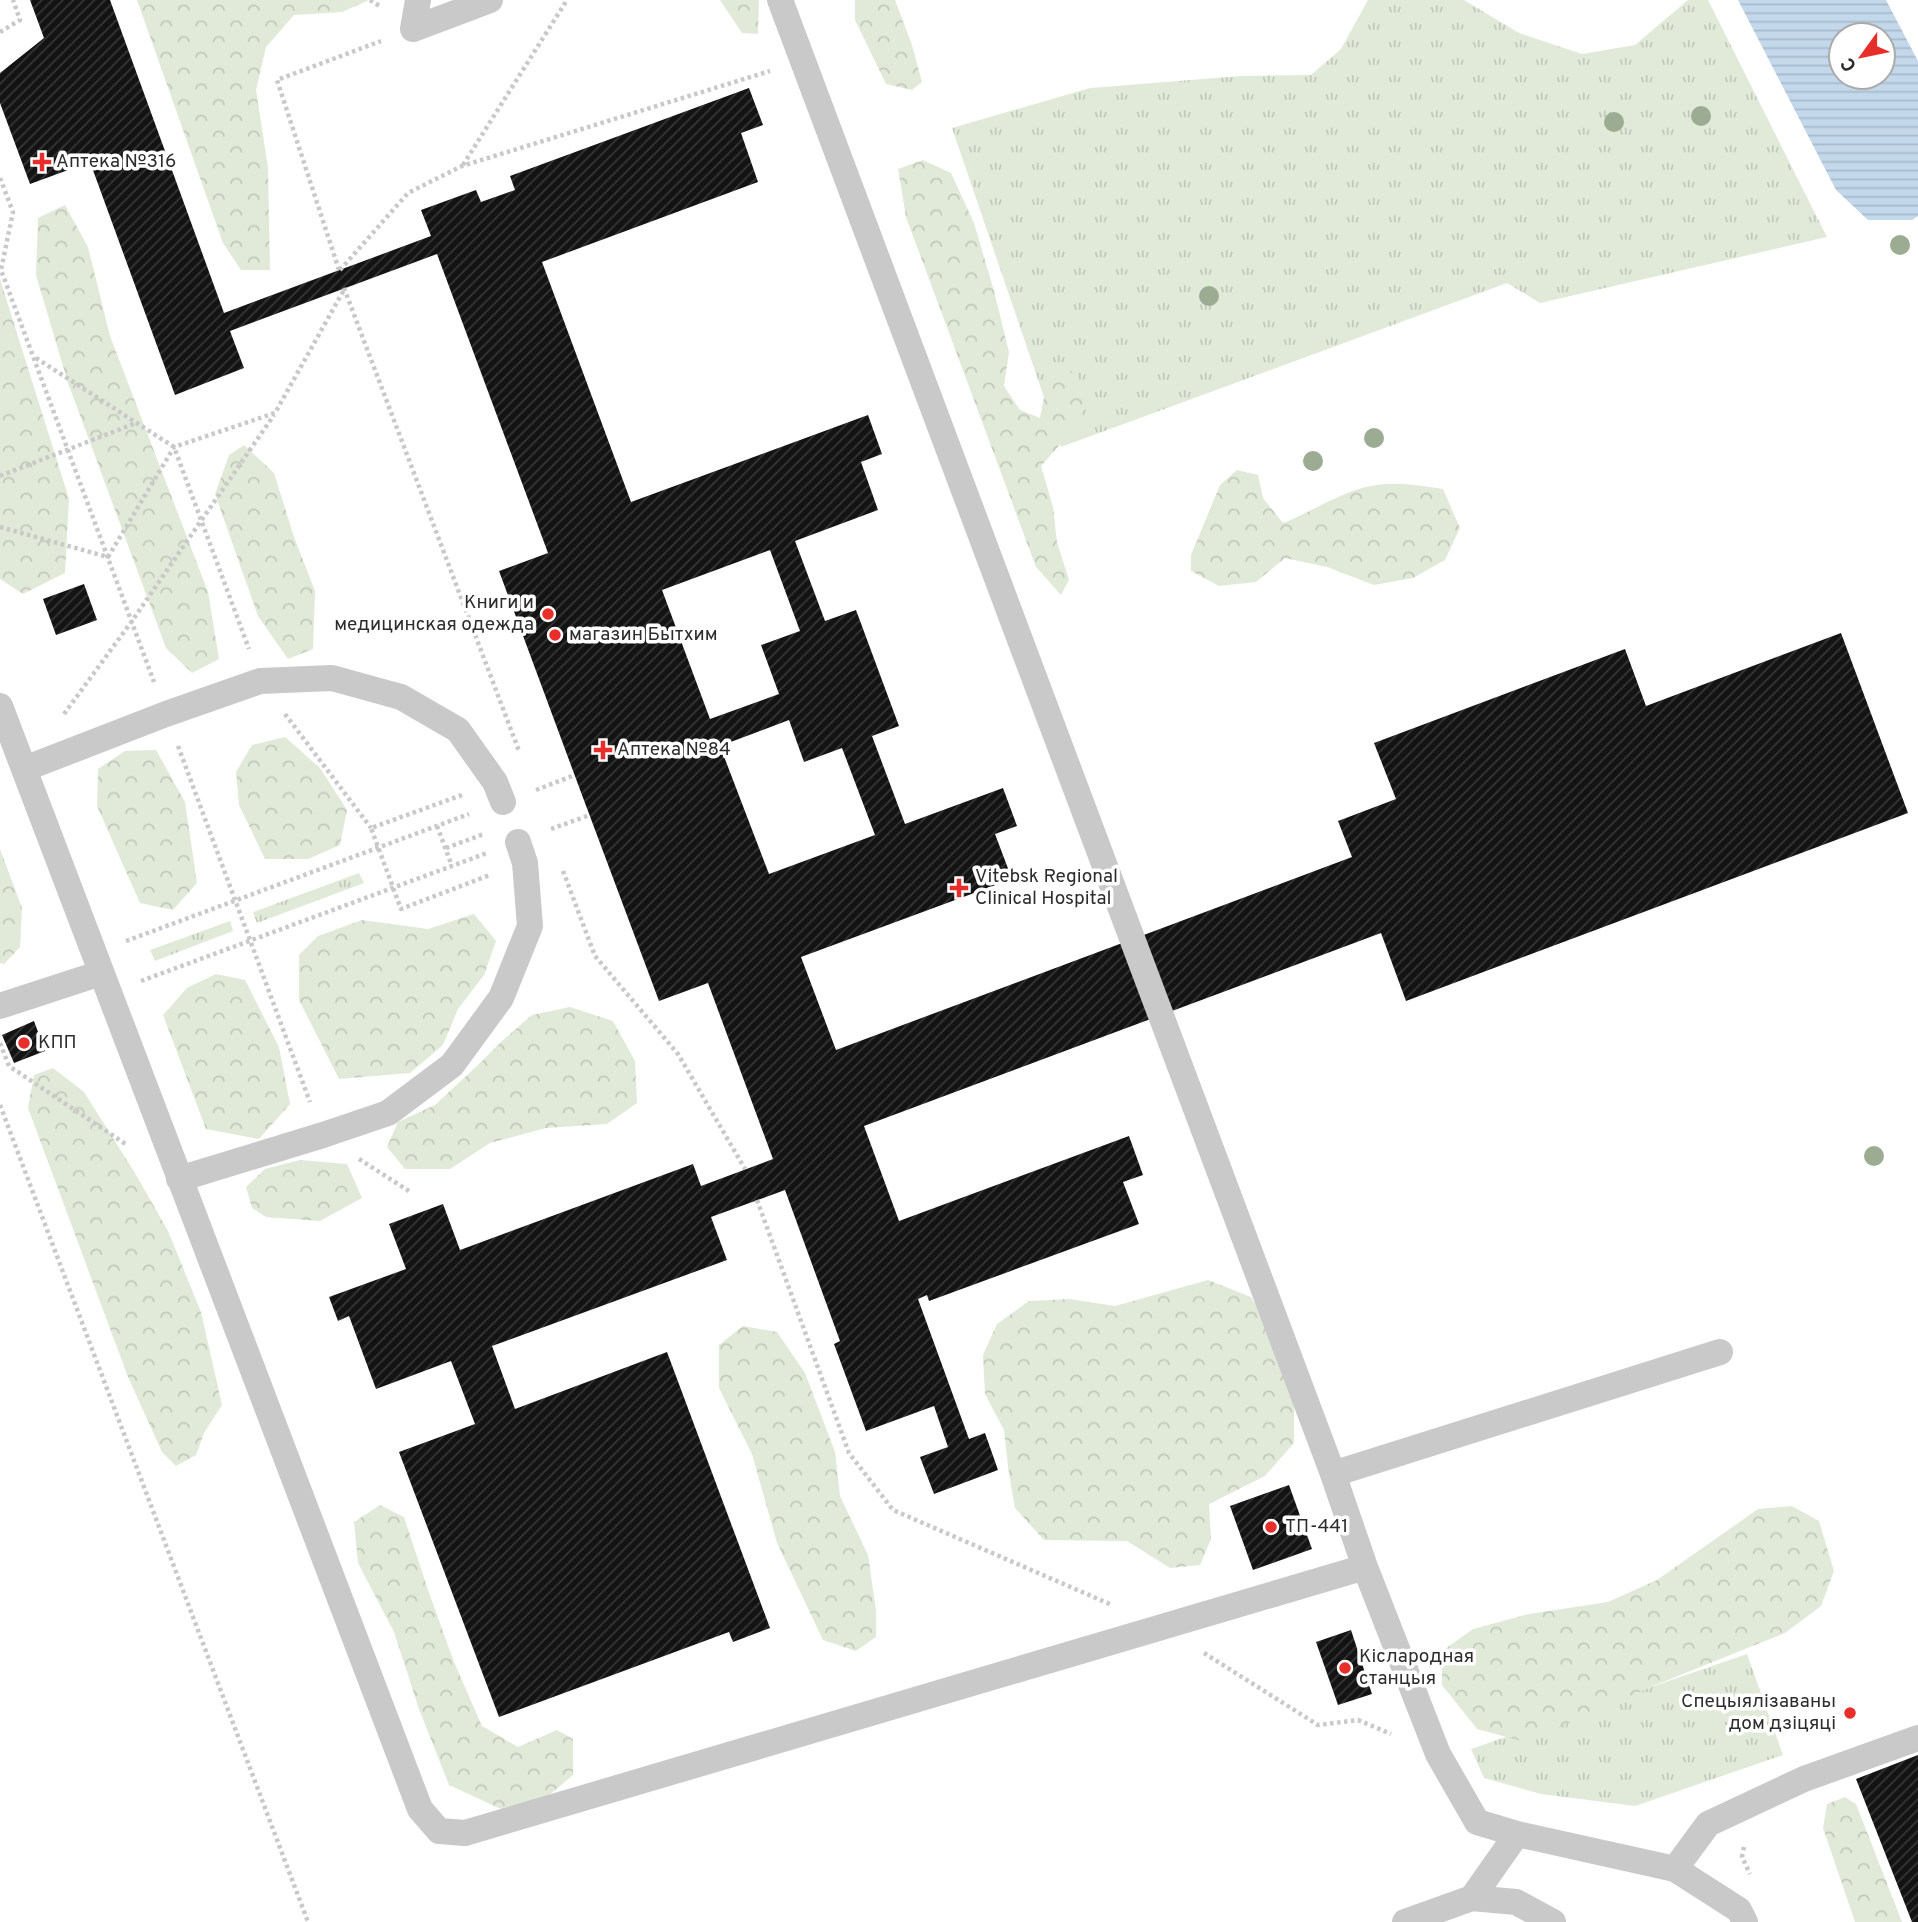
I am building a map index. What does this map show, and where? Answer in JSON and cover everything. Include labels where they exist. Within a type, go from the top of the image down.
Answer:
[{"type":"lane","points":[[413,29],[418,0]]},
{"type":"lane","points":[[413,29],[490,0]]},
{"type":"lane","points":[[780,0],[1333,1474],[1365,1567],[1438,1754],[1477,1822],[1517,1834],[1675,1868],[1739,1910],[1745,1922]]},
{"type":"lane","points":[[24,769],[260,681],[332,678],[401,697],[458,730],[499,792]]},
{"type":"lane","points":[[0,706],[420,1809],[439,1831],[465,1833],[1365,1567]]},
{"type":"lane","points":[[179,1179],[388,1113],[452,1065],[501,998],[530,926],[522,852]]},
{"type":"lane","points":[[0,1006],[101,973]]},
{"type":"lane","points":[[1333,1474],[1720,1352]]},
{"type":"lane","points":[[1675,1868],[1708,1824],[1804,1779],[1918,1738]]},
{"type":"lane","points":[[1472,1898],[1517,1834]]},
{"type":"lane","points":[[1405,1922],[1472,1898],[1516,1902],[1553,1922]]},
{"type":"path","points":[[0,32],[20,20],[13,0]]},
{"type":"path","points":[[462,166],[567,0]]},
{"type":"path","points":[[413,29],[277,80],[339,270],[408,193],[462,166],[802,61]]},
{"type":"path","points":[[0,178],[13,212],[1,271],[323,1135],[409,1191]]},
{"type":"path","points":[[63,716],[275,414],[345,288],[520,753]]},
{"type":"path","points":[[34,357],[174,447]]},
{"type":"path","points":[[108,557],[174,447],[275,414]]},
{"type":"path","points":[[0,476],[136,423]]},
{"type":"path","points":[[0,527],[108,557]]},
{"type":"path","points":[[530,779],[534,791]]},
{"type":"path","points":[[499,792],[371,828],[401,909],[522,852]]},
{"type":"path","points":[[437,826],[446,848],[452,866],[250,940],[101,973],[236,901],[437,826]]},
{"type":"path","points":[[446,848],[485,834]]},
{"type":"path","points":[[563,869],[595,956],[678,1054],[745,1169]]},
{"type":"path","points":[[0,1043],[9,1066],[179,1179]]},
{"type":"path","points":[[0,1105],[308,1922]]},
{"type":"path","points":[[757,1200],[849,1453],[893,1510],[1163,1627],[1318,1725],[1359,1720],[1438,1754]]},
{"type":"path","points":[[1745,1839],[1742,1857],[1752,1879]]},
{"type":"green space","points":[[137,0],[369,0],[342,12],[294,15],[266,47],[256,90],[268,168],[270,270],[241,270],[223,243]]},
{"type":"green space","points":[[720,0],[759,0],[758,34],[742,33]]},
{"type":"green space","points":[[855,0],[895,0],[922,82],[912,90],[886,84],[855,20]]},
{"type":"green space","points":[[1368,0],[1464,0],[1519,33],[1582,54],[1635,45],[1688,0],[1708,0],[1827,237],[1540,303],[1507,283],[1061,447],[952,128],[1090,88],[1241,76],[1311,75],[1341,49]]},
{"type":"green space","points":[[923,160],[951,173],[974,223],[1009,352],[1004,386],[1020,410],[1040,418],[1047,381],[1058,364],[1078,375],[1087,405],[1058,447],[1041,466],[1053,507],[1057,542],[1069,580],[1061,595],[1036,567],[906,217],[898,169]]},
{"type":"green space","points":[[65,205],[88,247],[110,336],[208,592],[219,659],[192,673],[166,648],[68,383],[36,275],[38,218]]},
{"type":"green space","points":[[0,279],[69,499],[65,573],[23,594],[0,579]]},
{"type":"green space","points":[[244,445],[274,473],[294,537],[315,591],[313,649],[288,659],[258,616],[215,494],[229,455]]},
{"type":"green space","points":[[1237,470],[1258,475],[1263,498],[1283,523],[1349,492],[1371,486],[1397,484],[1443,489],[1460,528],[1445,560],[1413,578],[1374,585],[1327,567],[1285,558],[1256,582],[1219,586],[1191,571],[1191,555],[1220,485]]},
{"type":"green space","points":[[285,737],[320,768],[347,810],[340,845],[308,859],[265,859],[239,805],[236,772],[252,745]]},
{"type":"green space","points":[[156,750],[185,802],[197,883],[173,910],[140,903],[97,806],[98,769],[125,751]]},
{"type":"green space","points":[[0,849],[22,908],[20,947],[4,964],[0,963]]},
{"type":"green space","points":[[359,873],[364,883],[257,923],[253,912]]},
{"type":"green space","points":[[474,914],[496,941],[484,975],[458,1009],[443,1045],[410,1073],[339,1079],[299,1000],[299,955],[318,936],[362,920],[428,929]]},
{"type":"green space","points":[[230,921],[233,931],[155,961],[150,950]]},
{"type":"green space","points":[[216,974],[245,980],[279,1047],[290,1104],[259,1139],[206,1129],[163,1015],[187,988]]},
{"type":"green space","points":[[570,1007],[613,1021],[635,1061],[637,1103],[607,1124],[546,1128],[490,1143],[450,1169],[405,1169],[387,1147],[398,1122],[435,1105],[532,1015]]},
{"type":"green space","points":[[53,1068],[84,1092],[135,1173],[168,1231],[201,1312],[222,1405],[204,1433],[196,1455],[176,1466],[162,1452],[128,1377],[28,1108],[34,1075]]},
{"type":"green space","points":[[300,1160],[347,1164],[362,1198],[320,1221],[266,1217],[252,1208],[246,1187],[265,1169]]},
{"type":"green space","points":[[1208,1280],[1251,1297],[1279,1345],[1294,1397],[1294,1443],[1265,1476],[1209,1504],[1211,1539],[1200,1565],[1170,1568],[1127,1541],[1044,1540],[1015,1508],[1004,1430],[985,1394],[983,1355],[997,1324],[1029,1301],[1069,1299],[1115,1306]]},
{"type":"green space","points":[[743,1326],[777,1332],[805,1373],[835,1452],[840,1496],[868,1555],[876,1611],[876,1637],[856,1651],[823,1640],[777,1543],[752,1454],[719,1388],[719,1345]]},
{"type":"green space","points":[[380,1505],[404,1517],[454,1662],[482,1726],[518,1747],[557,1730],[573,1739],[573,1775],[542,1801],[501,1809],[449,1785],[419,1709],[394,1632],[358,1563],[354,1522]]},
{"type":"green space","points":[[1792,1506],[1819,1521],[1834,1571],[1821,1606],[1785,1633],[1653,1686],[1525,1742],[1477,1729],[1442,1685],[1442,1651],[1473,1629],[1529,1614],[1608,1602],[1657,1580],[1758,1509]]},
{"type":"green space","points":[[1747,1654],[1783,1755],[1635,1806],[1541,1794],[1484,1778],[1471,1749]]},
{"type":"green space","points":[[1845,1797],[1856,1804],[1902,1922],[1855,1922],[1823,1828],[1827,1804]]},
{"type":"water","points":[[1738,0],[1886,0],[1918,61],[1918,216],[1912,220],[1868,220],[1836,190]]},
{"type":"building","points":[[30,0],[110,0],[224,313],[431,236],[421,210],[476,190],[481,202],[515,190],[510,176],[749,88],[763,125],[741,133],[758,182],[542,262],[631,502],[868,415],[882,454],[861,462],[878,510],[795,541],[825,621],[856,610],[899,726],[872,736],[905,824],[1003,788],[1017,826],[995,834],[1012,879],[801,957],[836,1050],[1352,857],[1338,821],[1396,799],[1374,743],[1625,649],[1646,706],[1841,633],[1908,813],[1406,1001],[1381,933],[864,1126],[899,1221],[1129,1136],[1143,1175],[1123,1182],[1139,1224],[929,1301],[927,1295],[918,1299],[969,1439],[985,1433],[998,1470],[934,1494],[920,1457],[948,1447],[934,1406],[866,1431],[834,1344],[840,1341],[785,1190],[711,1217],[727,1260],[492,1346],[515,1409],[667,1352],[770,1628],[733,1642],[729,1632],[499,1717],[399,1452],[475,1424],[451,1361],[376,1389],[349,1316],[338,1321],[329,1297],[406,1269],[389,1224],[443,1204],[460,1250],[693,1164],[701,1186],[773,1159],[708,983],[659,1001],[582,795],[499,571],[548,553],[437,254],[230,331],[244,368],[175,395],[90,162],[30,184],[0,103],[0,73],[44,38]],"holes":[[[770,550],[800,631],[761,645],[779,694],[710,719],[662,590]],[[789,720],[804,762],[842,748],[875,835],[769,874],[720,746]]]},
{"type":"building","points":[[84,584],[97,620],[56,635],[43,599]]},
{"type":"building","name":"КПП","points":[[34,1021],[45,1051],[14,1063],[2,1035]]},
{"type":"building","name":"ТП-441","points":[[1289,1485],[1312,1549],[1253,1570],[1230,1506]]},
{"type":"building","name":"Кіслародная станцыя","points":[[1351,1630],[1372,1694],[1338,1705],[1316,1642]]},
{"type":"building","points":[[1918,1755],[1918,1922],[1912,1922],[1856,1779]]},
{"type":"place","name":"Аптека №316","points":[[42,162]]},
{"type":"place","name":"Книги и медицинская одежда","points":[[548,614]]},
{"type":"place","name":"магазин Бытхим","points":[[555,635]]},
{"type":"place","name":"Аптека №84","points":[[603,750]]},
{"type":"place","name":"Vitebsk Regional Clinical Hospital","points":[[959,888]]},
{"type":"place","name":"КПП","points":[[24,1043]]},
{"type":"place","name":"ТП-441","points":[[1271,1527]]},
{"type":"place","name":"Кіслародная станцыя","points":[[1345,1668]]},
{"type":"place","name":"Спецыялізаваны дом дзіцяці","points":[[1850,1713]]}]
